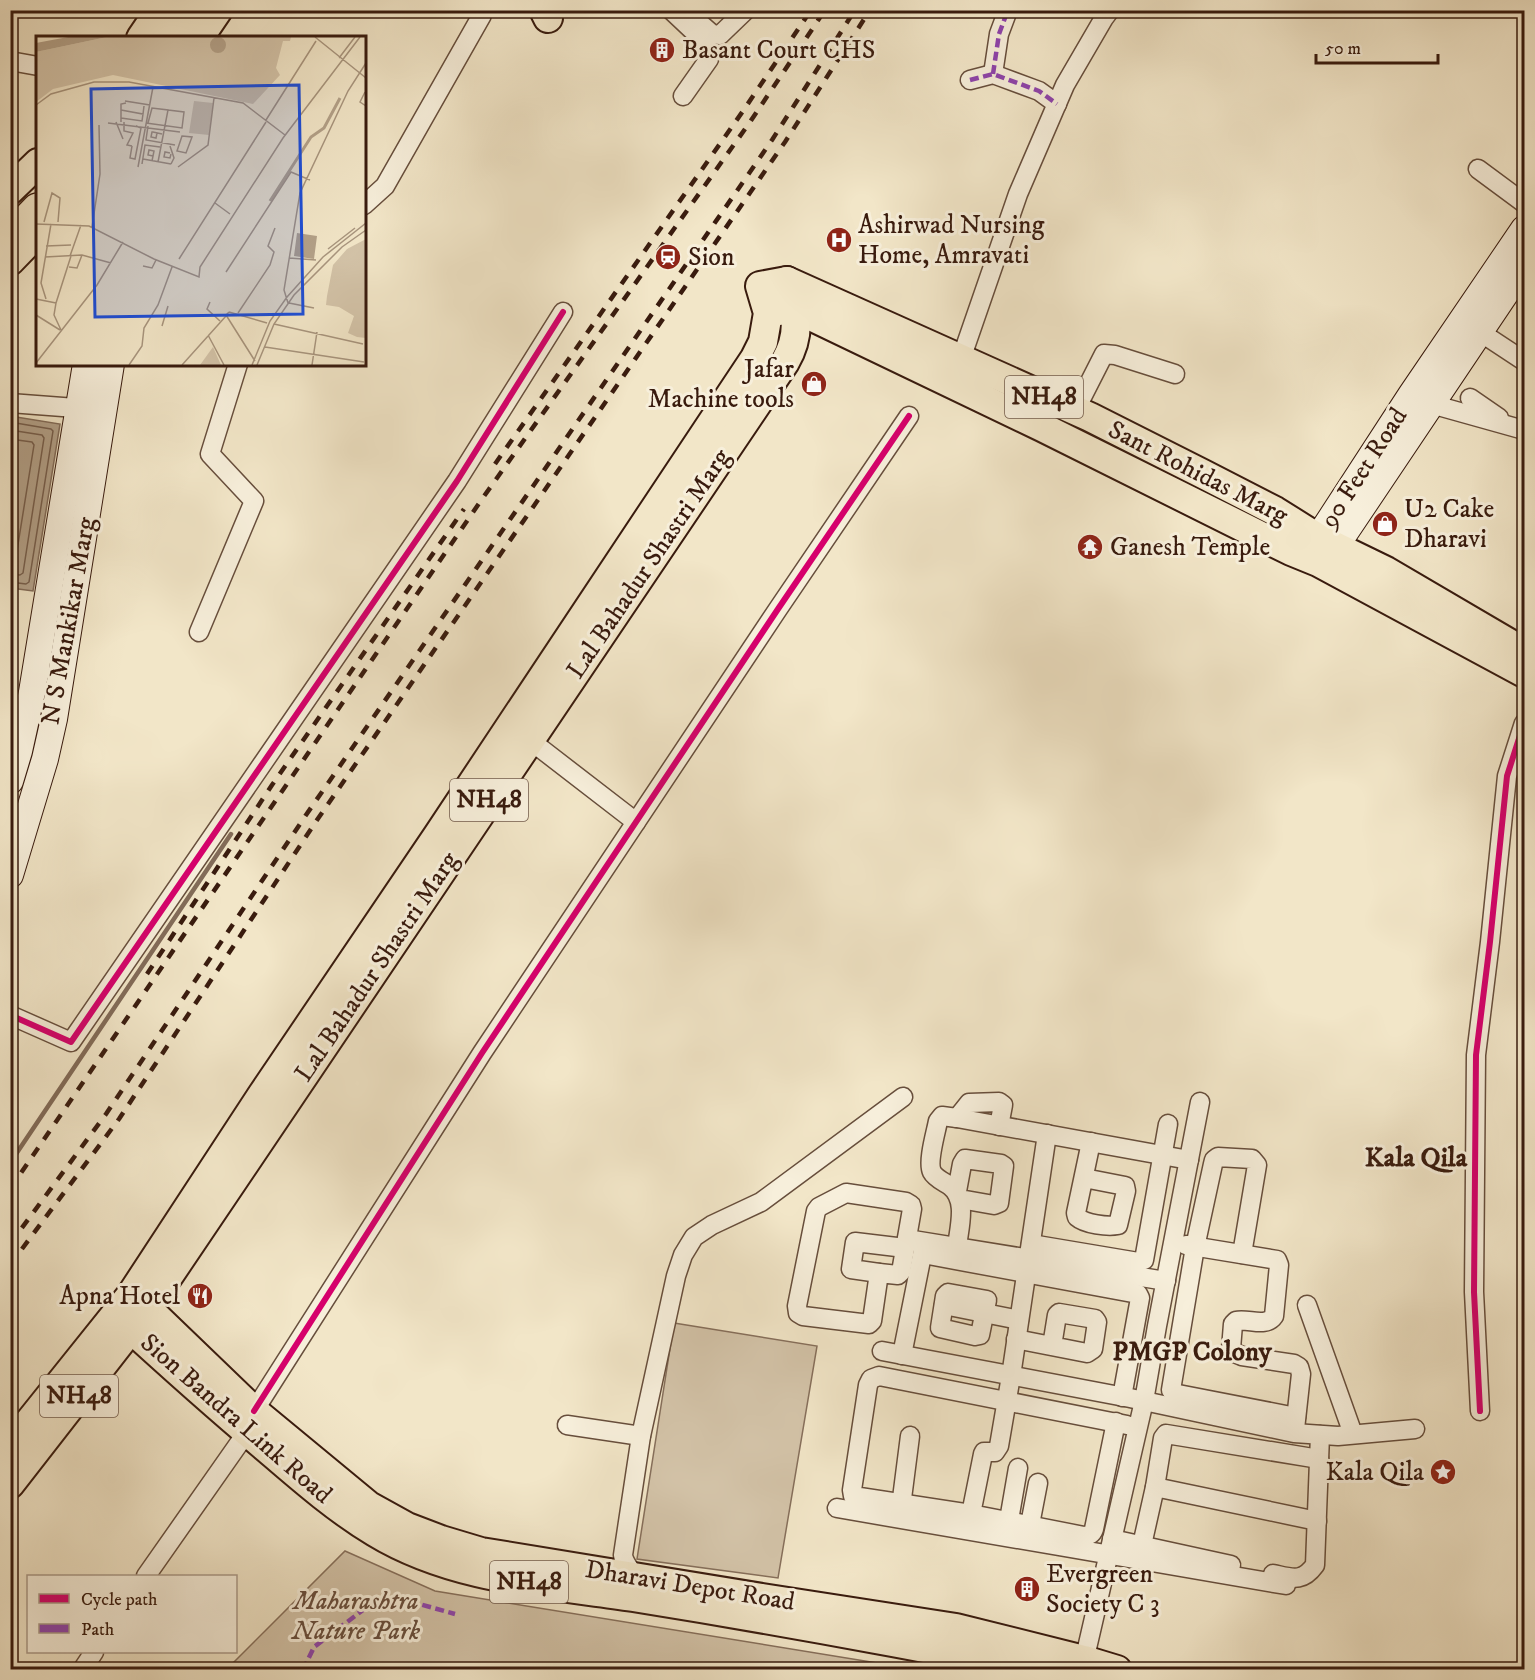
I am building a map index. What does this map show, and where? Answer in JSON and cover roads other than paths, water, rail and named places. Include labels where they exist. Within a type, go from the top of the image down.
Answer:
[{"type":"highway","points":[[170,36],[188,10]]},
{"type":"highway","points":[[186,36],[203,10]]},
{"type":"highway","points":[[10,224],[36,198]]},
{"type":"highway","points":[[10,239],[36,212]]},
{"type":"main road","points":[[142,36],[160,10]]},
{"type":"main road","points":[[200,36],[218,10]]},
{"type":"main road","points":[[10,190],[36,165]]},
{"type":"main road","points":[[11,260],[36,234]]},
{"type":"main road","name":"90 Feet Road","points":[[1324,548],[1421,400],[1522,237]]},
{"type":"main road","name":"90 Feet Road","points":[[1421,400],[1482,329],[1522,273]]},
{"type":"main road","name":"Sant Rohidas Marg","points":[[788,281],[1065,406],[1275,511],[1324,548],[1524,673]]},
{"type":"main road","name":"Lal Bahadur Shastri Marg","points":[[10,1484],[24,1441],[131,1311],[479,795],[755,358],[782,311],[788,281],[760,286],[782,311],[795,333],[792,350],[531,741],[479,795]]},
{"type":"main road","name":"Sant Rohidas Marg","points":[[782,311],[1042,427],[1291,551],[1324,548],[1386,571],[1524,652]]},
{"type":"main road","name":"N S Mankikar Marg","points":[[10,781],[32,692],[86,366]]},
{"type":"main road","name":"N S Mankikar Marg","points":[[10,875],[20,806],[45,759],[58,696],[111,366]]},
{"type":"main road","points":[[1042,427],[1065,406]]},
{"type":"main road","points":[[1148,480],[1162,453]]},
{"type":"main road","points":[[32,692],[58,696]]},
{"type":"main road","name":"Dharavi Depot Road","points":[[131,1311],[251,1421],[369,1506],[407,1527],[441,1540],[481,1552],[633,1587],[956,1628],[1083,1664],[1117,1670]]},
{"type":"main road","points":[[633,1587],[806,1626],[982,1659],[1024,1670]]},
{"type":"street","points":[[671,10],[705,43],[708,51],[709,59],[683,96]]},
{"type":"street","points":[[686,10],[712,34],[720,35],[746,10]]},
{"type":"street","points":[[993,74],[999,34],[1008,10]]},
{"type":"street","points":[[961,359],[1018,195],[1065,85],[1110,10]]},
{"type":"street","points":[[366,203],[385,186],[482,15]]},
{"type":"street","points":[[10,61],[36,66]]},
{"type":"street","points":[[970,80],[993,74],[1039,91],[1057,104]]},
{"type":"street","points":[[1478,169],[1524,203]]},
{"type":"street","points":[[10,1015],[71,1042],[457,481],[562,312]]},
{"type":"street","points":[[1482,329],[1524,354]]},
{"type":"street","points":[[1482,329],[1524,361]]},
{"type":"street","points":[[1065,406],[1104,354],[1115,355],[1175,374]]},
{"type":"street","points":[[199,632],[254,501],[210,454],[237,366]]},
{"type":"street","points":[[1470,398],[1492,417]]},
{"type":"street","points":[[1421,400],[1492,417],[1524,430]]},
{"type":"street","points":[[10,404],[104,410]]},
{"type":"street","points":[[147,1575],[251,1421],[482,1053],[909,416]]},
{"type":"street","points":[[1480,1411],[1474,1292],[1476,1055],[1507,776],[1524,723]]},
{"type":"street","points":[[531,741],[636,822]]},
{"type":"street","points":[[633,1587],[623,1555],[640,1436],[676,1276],[683,1255],[694,1237],[712,1225],[761,1202],[903,1097]]},
{"type":"street","points":[[1083,1664],[1144,1401],[1200,1102]]},
{"type":"street","points":[[957,1247],[961,1211],[958,1195],[936,1176],[931,1164],[938,1121],[942,1116],[1189,1160]]},
{"type":"street","points":[[1117,1274],[1144,1260],[1168,1124]]},
{"type":"street","points":[[971,1514],[983,1454],[984,1452],[995,1452],[999,1446],[1047,1134]]},
{"type":"street","points":[[1084,1178],[1091,1142]]},
{"type":"street","points":[[1242,1254],[1257,1165],[1252,1159],[1221,1156],[1214,1160],[1196,1247],[1171,1390],[1173,1393],[1295,1425],[1320,1435],[1338,1436],[1415,1429]]},
{"type":"street","points":[[879,1273],[872,1321],[869,1324],[803,1316],[798,1313],[797,1306],[816,1211],[819,1207],[846,1193],[906,1202],[911,1205],[915,1246],[902,1355]]},
{"type":"street","points":[[915,1246],[900,1274],[851,1269],[855,1242],[957,1247],[999,1261]]},
{"type":"street","points":[[1173,1245],[1277,1260],[1280,1265],[1272,1320],[1267,1322],[1236,1320],[1233,1324],[1231,1349],[1242,1356],[1294,1364],[1299,1367],[1301,1374],[1295,1425]]},
{"type":"street","points":[[915,1246],[999,1261],[1028,1259],[1166,1281]]},
{"type":"street","points":[[1117,1274],[1140,1298],[1122,1397]]},
{"type":"street","points":[[944,1305],[1019,1320]]},
{"type":"street","points":[[1307,1305],[1353,1434]]},
{"type":"street","points":[[1016,1339],[1052,1346]]},
{"type":"street","points":[[882,1351],[1144,1401],[1295,1425]]},
{"type":"street","points":[[1138,1427],[879,1376],[871,1379],[868,1385],[852,1493],[856,1497],[900,1511],[1110,1547],[1286,1585]]},
{"type":"street","points":[[837,1508],[971,1514],[1009,1520],[1029,1532],[1084,1536],[1093,1533],[1116,1422]]},
{"type":"street","points":[[567,1425],[640,1436]]},
{"type":"street","points":[[1142,1545],[1166,1434],[1319,1459]]},
{"type":"street","points":[[1110,1547],[1142,1545],[1293,1578],[1309,1574],[1315,1565],[1320,1435]]},
{"type":"street","points":[[900,1511],[910,1436]]},
{"type":"street","points":[[1009,1520],[1018,1468]]},
{"type":"street","points":[[1029,1532],[1038,1483]]},
{"type":"street","points":[[1155,1487],[1317,1521]]},
{"type":"street","points":[[82,1670],[93,1653]]},
{"type":"water","points":[[10,416],[60,424],[33,591],[11,588]]},
{"type":"waterway","points":[[10,1163],[231,834]]},
{"type":"railway","points":[[495,464],[743,111],[811,10]]},
{"type":"railway","points":[[10,1189],[482,499],[750,122],[825,10]]},
{"type":"railway","points":[[10,1244],[106,1114],[306,815],[772,140],[855,10]]},
{"type":"railway","points":[[10,1265],[119,1119],[317,820],[785,142],[870,10]]},
{"type":"railway","points":[[147,974],[272,785],[464,509]]},
{"type":"place","name":"Basant Court CHS","points":[[662,50]]},
{"type":"place","name":"Ashirwad Nursing Home, Amravati","points":[[839,240]]},
{"type":"place","name":"Sion","points":[[668,257]]},
{"type":"place","name":"Jafar Machine tools","points":[[814,384]]},
{"type":"place","name":"U2 Cake Dharavi","points":[[1385,524]]},
{"type":"place","name":"Ganesh Temple","points":[[1090,547]]},
{"type":"place","name":"Apna Hotel","points":[[200,1296]]},
{"type":"place","name":"Kala Qila","points":[[1443,1472]]},
{"type":"place","name":"Evergreen Society C 3","points":[[1027,1589]]},
{"type":"district","name":"Kala Qila","points":[[1416,1158]]},
{"type":"district","name":"PMGP Colony","points":[[1192,1352]]},
{"type":"park label","name":"Maharashtra Nature Park","points":[[356,1616]]}]
